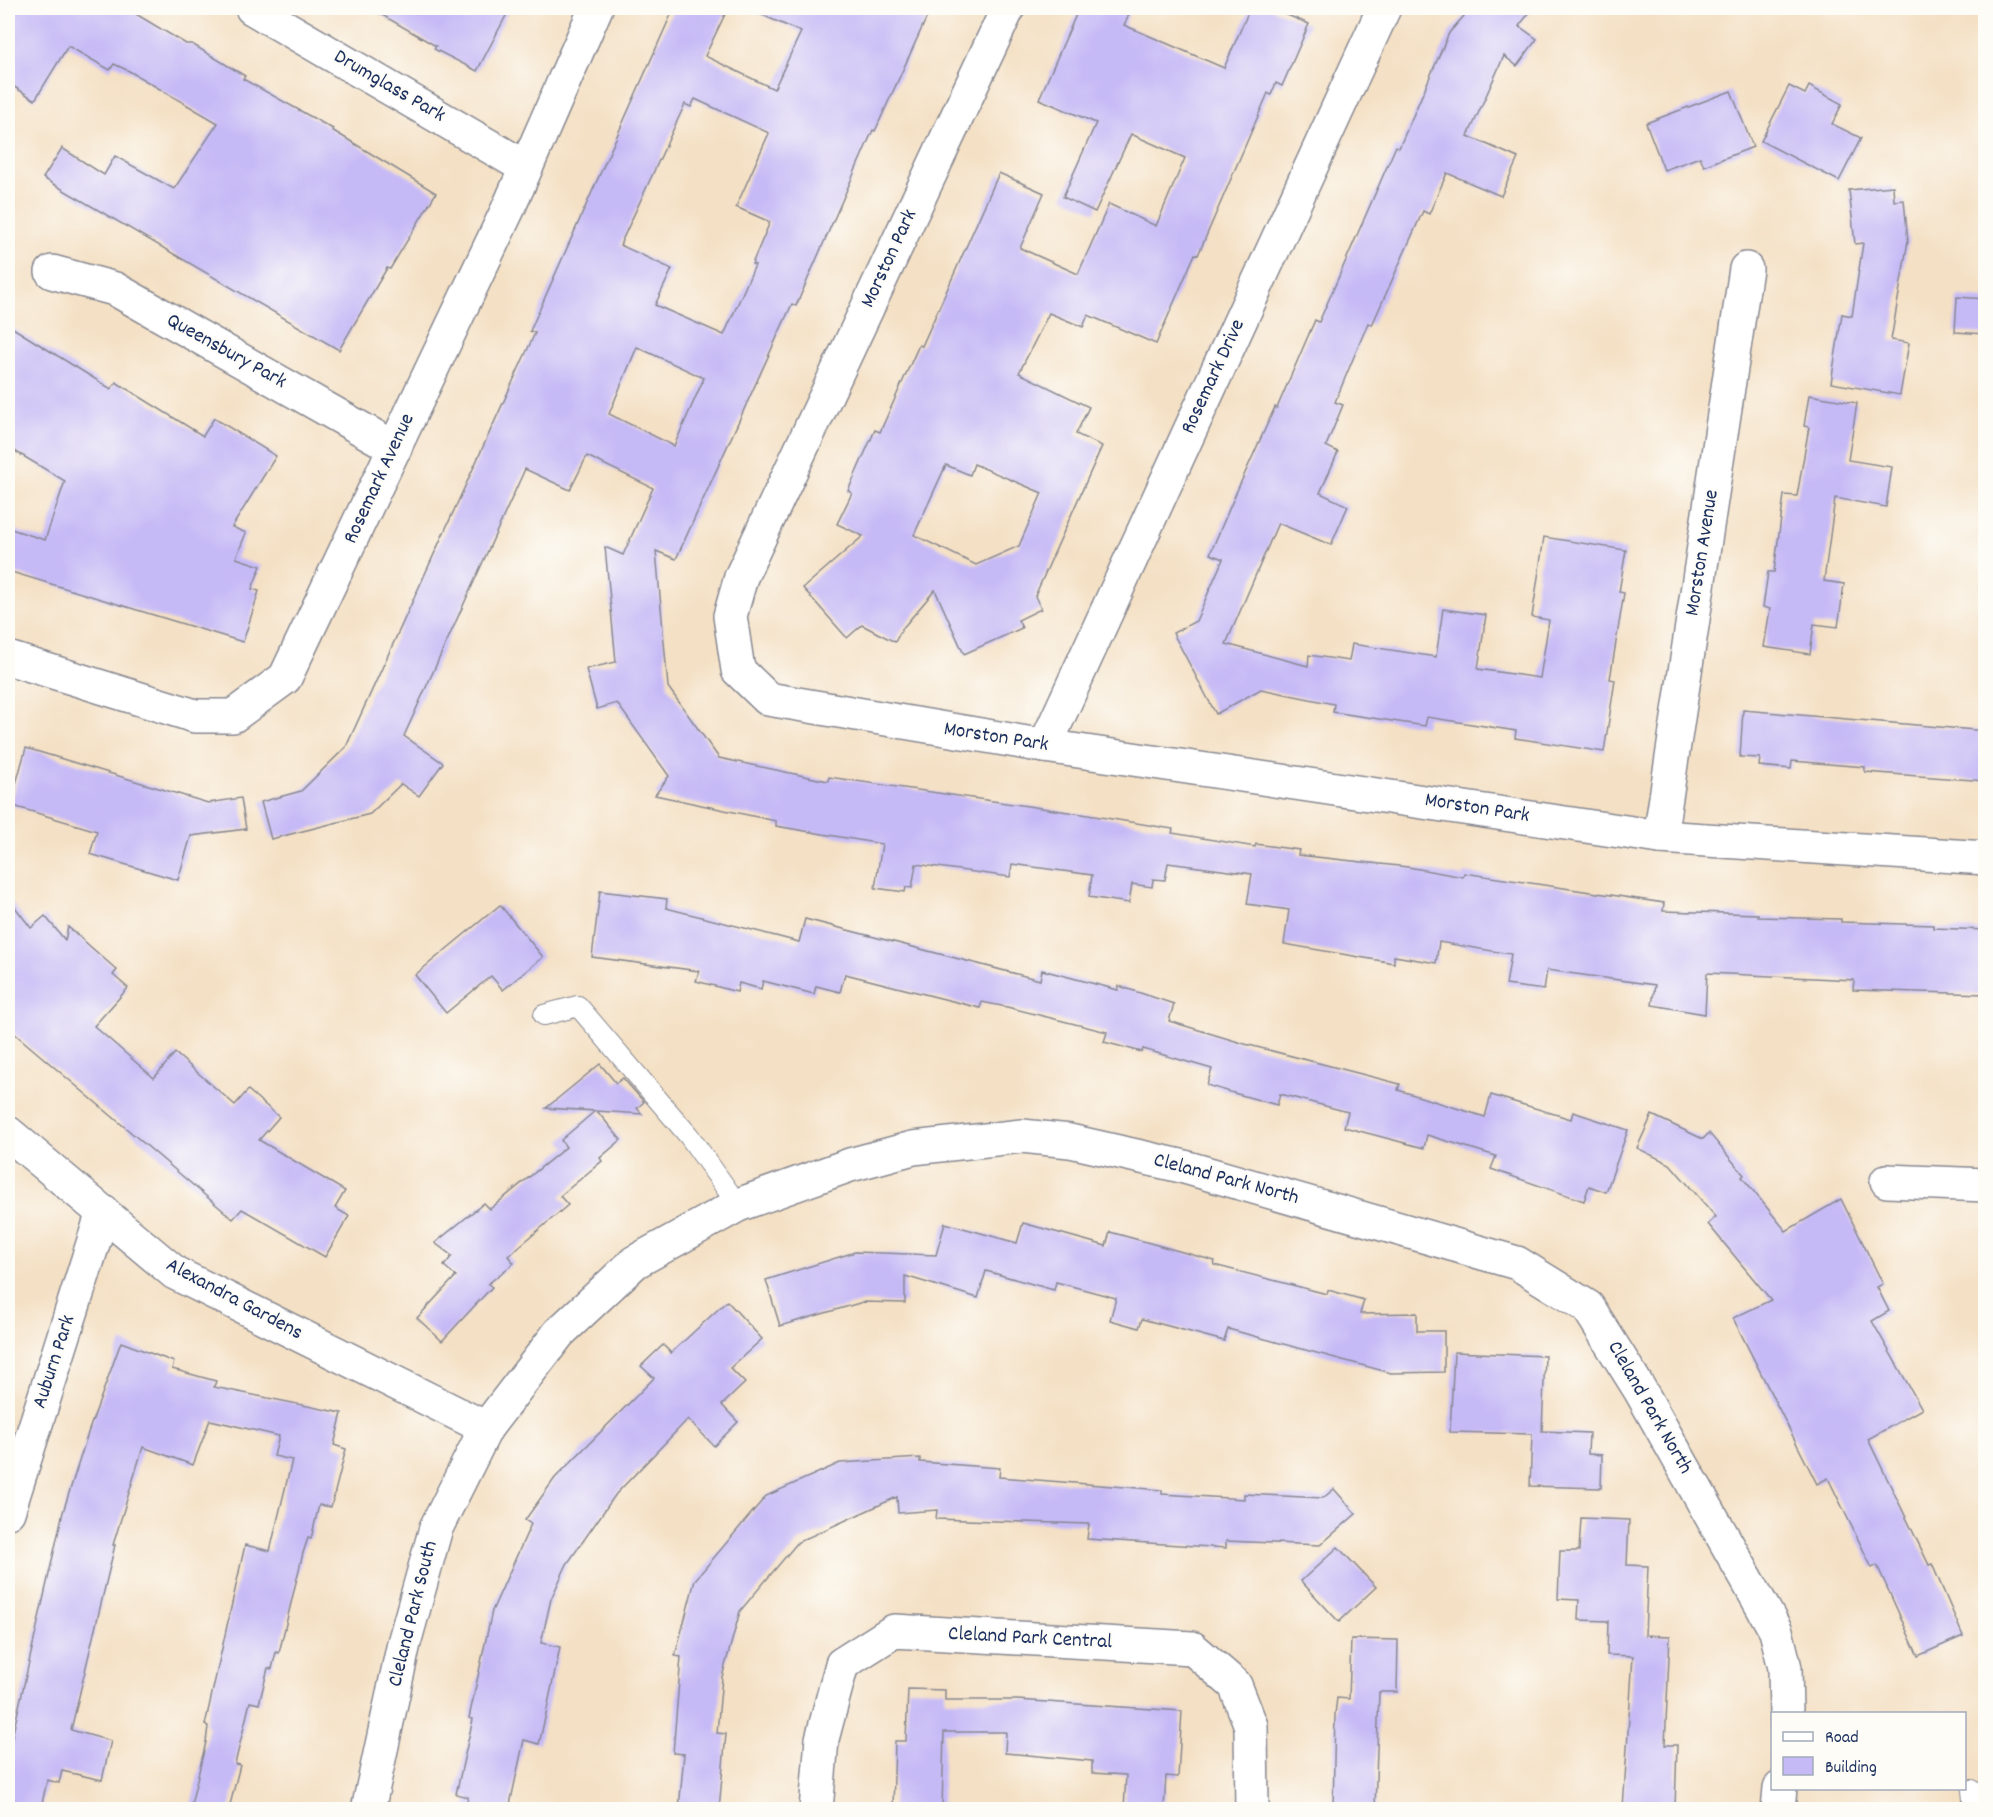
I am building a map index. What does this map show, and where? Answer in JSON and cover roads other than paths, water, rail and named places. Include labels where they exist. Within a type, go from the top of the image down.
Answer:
[{"type":"street","name":"Drumglass Park","points":[[252,8],[525,166]]},
{"type":"street","name":"Rosemark Avenue","points":[[8,658],[195,716],[233,716],[285,678],[395,448],[596,8]]},
{"type":"street","name":"Morston Park","points":[[1008,8],[741,577],[730,616],[738,670],[768,699],[1045,746],[1660,837],[1986,858]]},
{"type":"street","name":"Rosemark Drive","points":[[1045,746],[1384,8]]},
{"type":"street","name":"Morston Avenue","points":[[1660,837],[1746,269]]},
{"type":"street","name":"Queensbury Park","points":[[52,272],[115,290],[395,448]]},
{"type":"street","name":"Alexandra Gardens","points":[[8,1133],[175,1273],[486,1428]]},
{"type":"street","name":"Cleland Park North","points":[[486,1428],[559,1333],[635,1262],[738,1205],[850,1165],[913,1148],[1022,1136],[1070,1141],[1180,1166],[1517,1263],[1588,1307],[1640,1390],[1776,1631],[1785,1668],[1786,1712]]},
{"type":"street","points":[[1887,1180],[1986,1185]]},
{"type":"street","name":"Auburn Park","points":[[8,1512],[103,1212]]},
{"type":"street","name":"Cleland Park South","points":[[368,1809],[404,1643],[436,1528],[486,1428]]},
{"type":"street","name":"Cleland Park Central","points":[[816,1809],[822,1740],[842,1664],[894,1631],[1192,1648],[1235,1685],[1251,1726],[1252,1809]]},
{"type":"street","points":[[1778,1809],[1780,1790]]},
{"type":"lane","points":[[544,1015],[579,1006],[689,1136],[738,1205]]}]
